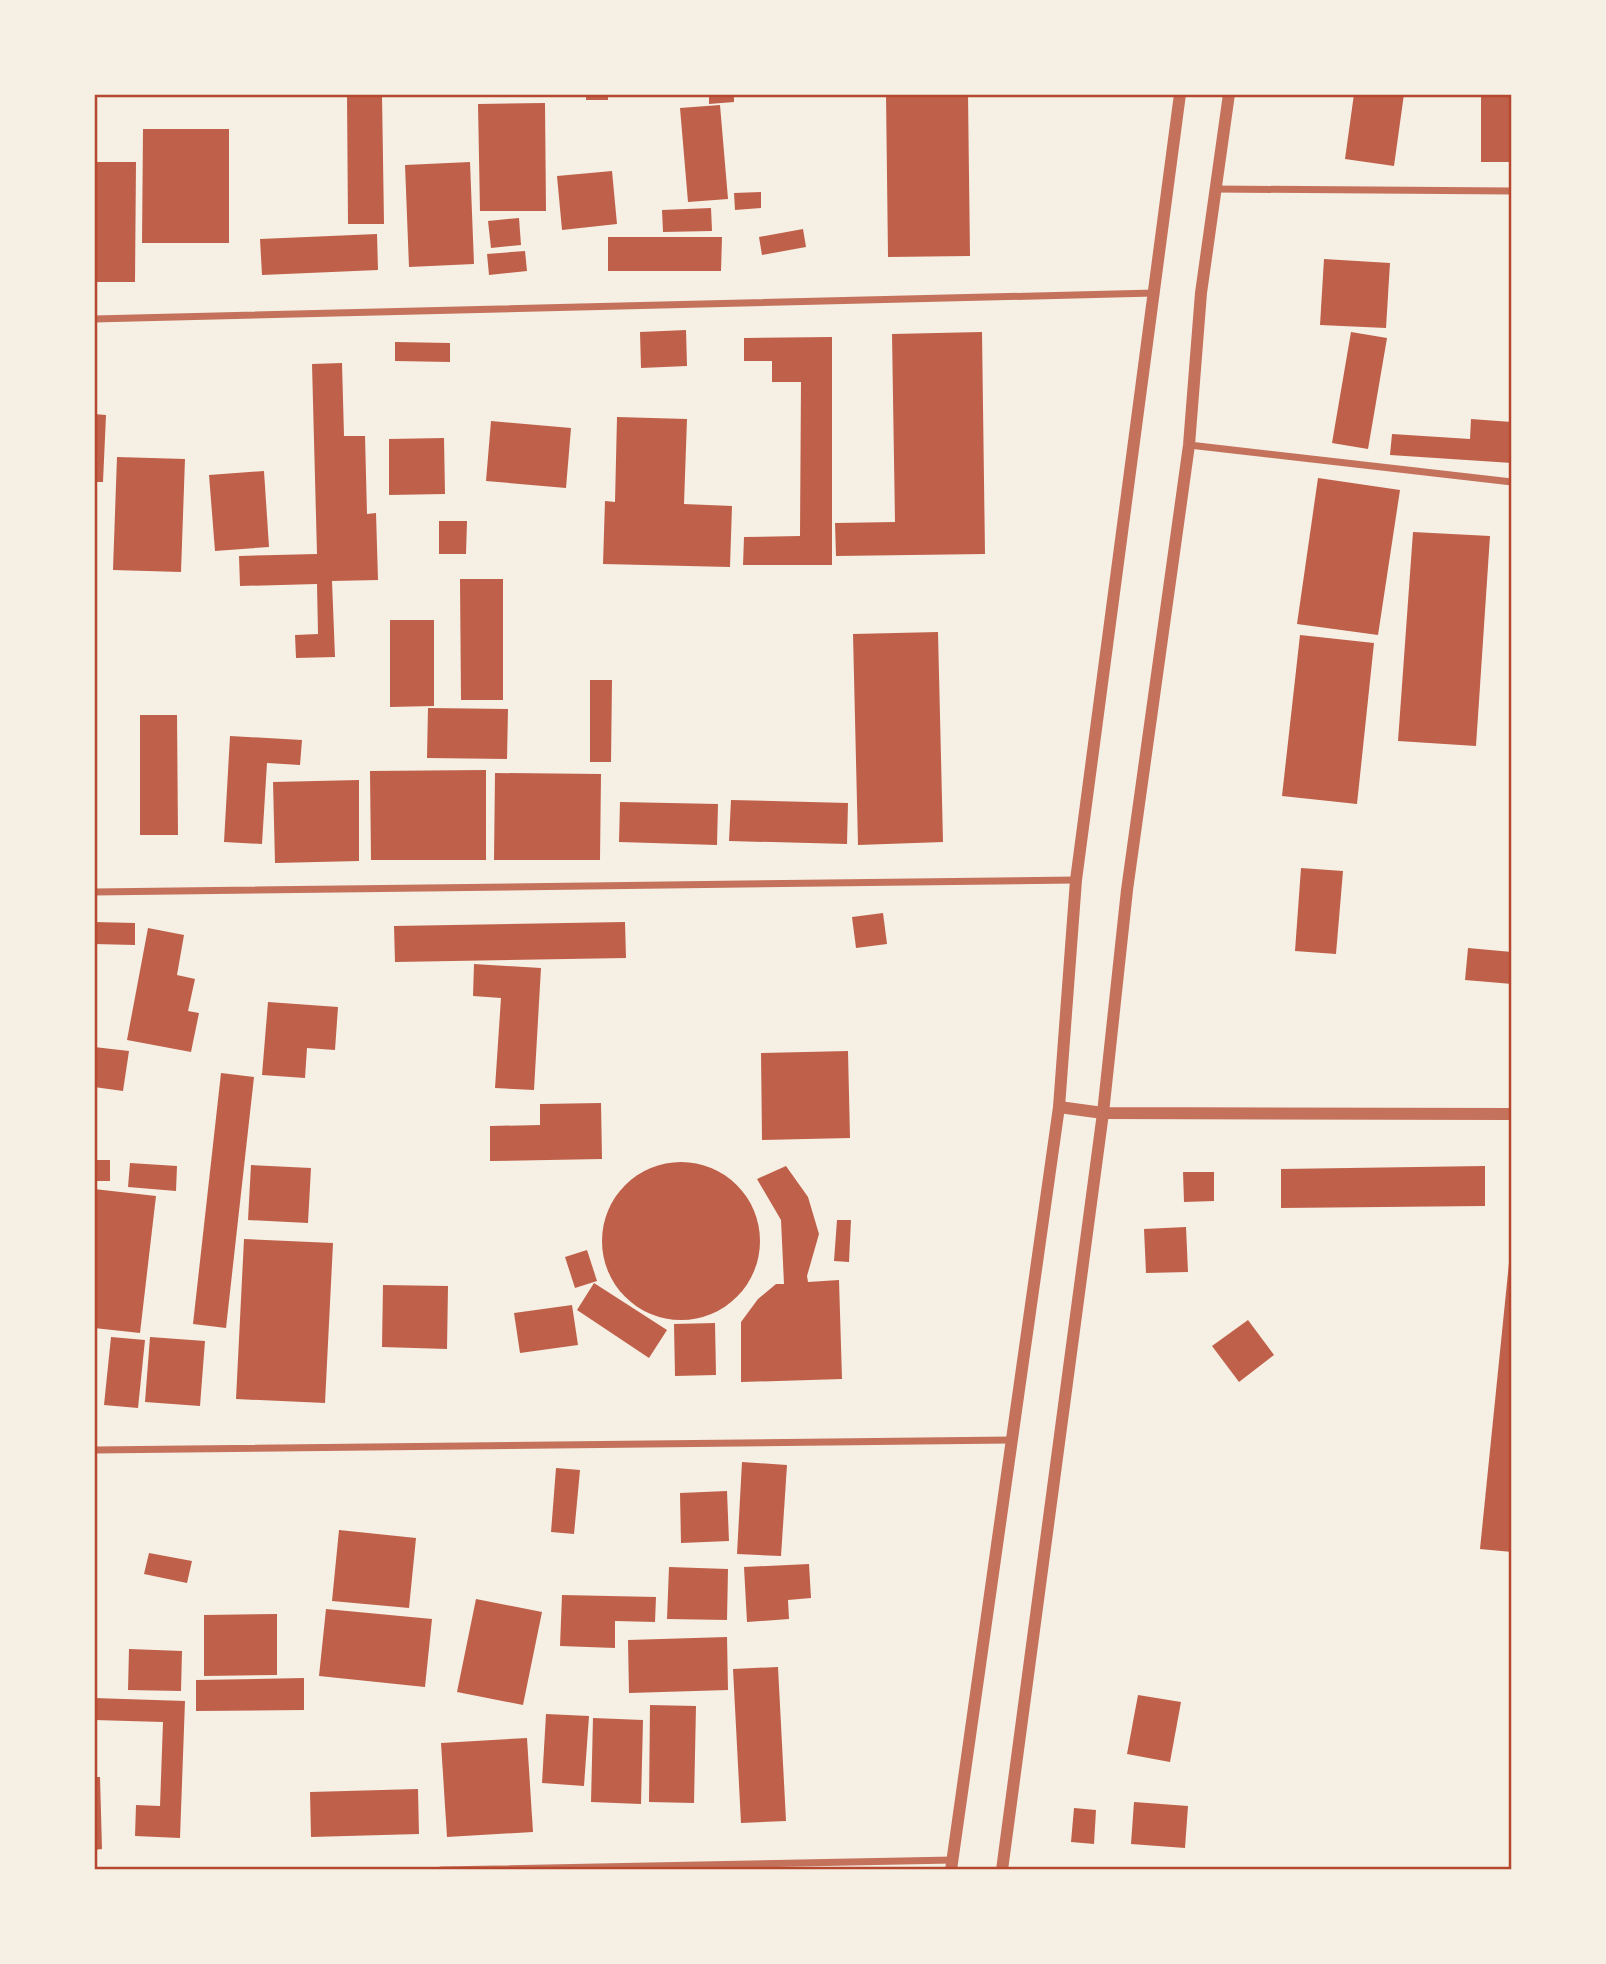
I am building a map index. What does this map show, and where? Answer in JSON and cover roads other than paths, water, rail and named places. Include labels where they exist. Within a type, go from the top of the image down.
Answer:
[{"type":"street","points":[[441,1870],[952,1865],[1059,1107],[1076,880],[1180,94]]},
{"type":"street","points":[[1002,1870],[1103,1113],[1127,890],[1189,444],[1201,293],[1229,94]]},
{"type":"street","points":[[1215,189],[1511,191]]},
{"type":"street","points":[[94,319],[1155,293]]},
{"type":"street","points":[[1189,444],[1511,482]]},
{"type":"street","points":[[94,892],[1076,880]]},
{"type":"street","points":[[1059,1107],[1103,1113],[1511,1114]]},
{"type":"street","points":[[94,1450],[1011,1440]]}]
